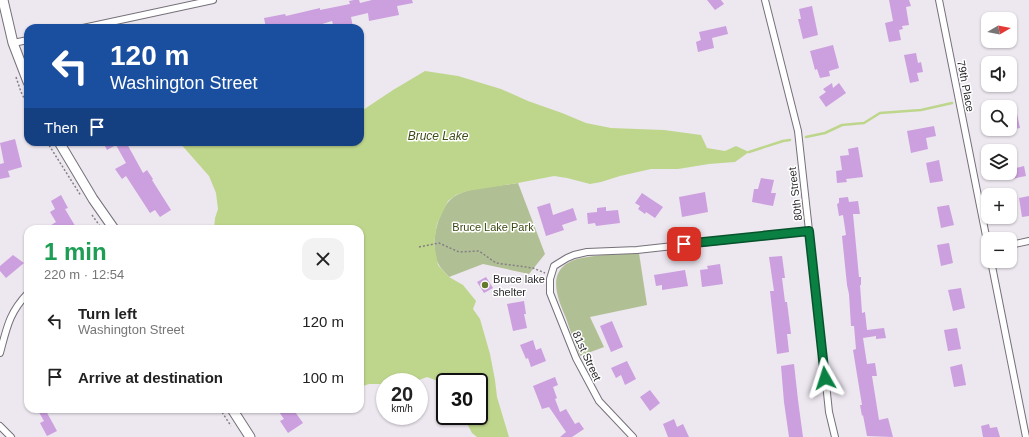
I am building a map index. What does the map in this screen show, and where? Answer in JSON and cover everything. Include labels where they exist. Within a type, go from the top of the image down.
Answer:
[{"type":"main road","points":[[3,0],[13,43],[24,72]]},
{"type":"main road","points":[[61,146],[93,199],[111,225]]},
{"type":"main road","points":[[235,413],[250,437]]},
{"type":"street","points":[[102,24],[213,0]]},
{"type":"street","name":"80th Street","points":[[765,0],[798,131],[826,393],[835,437]]},
{"type":"street","name":"79th Place","points":[[939,0],[985,232]]},
{"type":"street","points":[[13,43],[24,41]]},
{"type":"street","points":[[552,273],[554,266],[574,254],[637,250],[809,231]]},
{"type":"street","points":[[1017,244],[1029,241]]},
{"type":"street","points":[[992,268],[1026,437]]},
{"type":"street","name":"81st Street","points":[[552,273],[550,287],[554,305],[571,348],[591,388],[602,405],[633,437]]},
{"type":"street","points":[[0,353],[11,315],[17,304],[24,297]]},
{"type":"street","points":[[0,426],[11,437]]},
{"type":"path","points":[[50,146],[81,196]]},
{"type":"path","points":[[89,209],[99,225]]},
{"type":"path","points":[[419,247],[439,243],[459,252],[482,252],[496,263],[533,268],[552,273]]},
{"type":"path","points":[[223,413],[234,430]]},
{"type":"green space","name":"Bruce Lake Park","points":[[518,183],[545,254],[529,274],[483,264],[449,277],[439,265],[434,248],[436,228],[449,201],[455,196],[468,191],[485,187]]},
{"type":"green space","points":[[639,253],[647,305],[590,317],[604,347],[580,356],[557,293],[557,277],[561,269],[577,259],[585,257]]},
{"type":"water","name":"Bruce Lake","points":[[425,71],[458,76],[501,89],[586,123],[611,128],[664,130],[701,135],[707,148],[725,151],[736,146],[749,152],[735,162],[678,169],[651,169],[590,184],[554,176],[467,191],[456,195],[448,201],[437,224],[434,244],[438,265],[449,277],[463,285],[476,301],[473,309],[480,319],[490,354],[497,397],[509,437],[477,437],[472,433],[468,425],[488,425],[488,373],[436,373],[436,380],[428,377],[428,373],[376,373],[376,384],[364,386],[364,225],[214,225],[218,209],[216,193],[209,176],[183,146],[364,146],[364,109]]},
{"type":"building","points":[[359,0],[360,3],[372,0],[412,0],[413,3],[397,6],[399,15],[369,21],[368,13],[351,17],[352,24],[333,24],[332,21],[322,24],[265,24],[264,18],[285,14],[286,16],[320,8],[320,10],[350,4],[349,1]]},
{"type":"building","points":[[707,0],[721,0],[724,4],[715,10]]},
{"type":"building","points":[[889,0],[909,0],[911,6],[906,7],[909,25],[902,26],[903,29],[899,30],[901,40],[889,42],[885,23],[893,21]]},
{"type":"building","points":[[812,6],[818,35],[803,39],[798,19],[801,19],[799,9]]},
{"type":"building","points":[[726,26],[728,34],[712,38],[714,48],[698,52],[696,42],[701,40],[699,32]]},
{"type":"building","points":[[833,45],[839,68],[829,71],[830,76],[820,78],[817,69],[815,70],[810,51]]},
{"type":"building","points":[[916,53],[918,63],[921,62],[923,72],[917,73],[919,81],[910,83],[904,55]]},
{"type":"building","points":[[832,83],[833,88],[839,83],[846,93],[826,107],[819,97],[826,92],[823,89]]},
{"type":"building","points":[[1017,114],[1020,128],[1017,129]]},
{"type":"building","points":[[934,126],[936,136],[926,138],[928,149],[911,153],[907,131]]},
{"type":"building","points":[[15,139],[22,167],[8,171],[10,177],[0,179],[0,164],[4,163],[0,143]]},
{"type":"building","points":[[105,146],[114,146],[107,150]]},
{"type":"building","points":[[117,146],[128,146],[143,173],[147,170],[171,210],[160,217],[155,210],[150,213],[126,176],[122,179],[115,169],[126,163]]},
{"type":"building","points":[[858,147],[863,177],[846,179],[847,182],[837,183],[836,171],[842,170],[840,156],[849,155],[848,149]]},
{"type":"building","points":[[939,160],[943,181],[930,183],[926,163]]},
{"type":"building","points":[[1024,166],[1026,176],[1017,178],[1017,168]]},
{"type":"building","points":[[761,178],[774,180],[771,193],[776,193],[773,206],[752,202],[754,189],[758,189]]},
{"type":"building","points":[[705,192],[708,212],[682,217],[679,197]]},
{"type":"building","points":[[642,193],[663,207],[655,218],[638,209],[640,206],[635,203]]},
{"type":"building","points":[[61,195],[68,208],[65,209],[75,225],[51,225],[56,222],[50,212],[55,209],[51,201]]},
{"type":"building","points":[[1029,196],[1029,216],[1022,217],[1019,198]]},
{"type":"building","points":[[848,197],[849,202],[858,201],[860,214],[853,214],[859,277],[861,277],[860,285],[862,313],[865,312],[867,330],[884,328],[886,338],[876,339],[876,336],[863,338],[867,364],[875,363],[877,376],[872,376],[879,420],[888,418],[893,437],[867,436],[863,415],[862,416],[860,405],[862,405],[853,350],[856,349],[854,326],[851,326],[842,236],[846,235],[843,215],[839,216],[837,204],[839,203],[839,198]]},
{"type":"building","points":[[550,203],[553,215],[573,208],[577,220],[562,225],[564,230],[546,236],[537,207]]},
{"type":"building","points":[[949,205],[954,225],[941,228],[937,207]]},
{"type":"building","points":[[606,207],[606,211],[618,210],[620,223],[596,226],[595,223],[588,224],[587,213],[597,212],[597,208]]},
{"type":"building","points":[[949,243],[953,263],[941,266],[937,245]]},
{"type":"building","points":[[13,255],[24,263],[6,278],[0,271],[0,266]]},
{"type":"building","points":[[782,256],[785,278],[782,278],[791,334],[787,334],[789,352],[777,354],[770,291],[774,291],[769,257]]},
{"type":"building","points":[[720,264],[723,284],[702,287],[700,270],[708,269],[707,266]]},
{"type":"building","points":[[685,270],[688,286],[662,290],[662,285],[656,286],[654,275]]},
{"type":"building","name":"Bruce lake shelter","points":[[486,277],[493,288],[484,293],[477,282]]},
{"type":"building","points":[[961,288],[965,308],[953,311],[948,290]]},
{"type":"building","points":[[524,301],[526,314],[524,314],[527,328],[513,331],[507,304]]},
{"type":"building","points":[[612,321],[623,347],[611,352],[600,326]]},
{"type":"building","points":[[957,328],[961,349],[948,351],[944,330]]},
{"type":"building","points":[[533,340],[536,350],[541,348],[546,361],[531,367],[528,358],[526,359],[520,345]]},
{"type":"building","points":[[627,361],[636,379],[625,385],[621,375],[616,378],[611,368]]},
{"type":"building","points":[[794,364],[803,437],[789,437],[784,402],[781,366]]},
{"type":"building","points":[[962,364],[966,385],[954,387],[950,367]]},
{"type":"building","points":[[555,377],[558,385],[553,387],[557,398],[555,399],[560,412],[566,409],[575,424],[579,422],[584,429],[572,437],[560,437],[566,432],[549,407],[542,409],[533,386]]},
{"type":"building","points":[[650,390],[660,403],[650,411],[640,397]]},
{"type":"building","points":[[39,413],[47,413],[57,431],[47,436],[40,423],[44,421]]},
{"type":"building","points":[[280,413],[296,413],[303,423],[288,433],[280,421],[284,419]]},
{"type":"building","points":[[674,419],[677,427],[683,424],[689,437],[668,437],[663,424]]},
{"type":"building","points":[[989,424],[990,428],[997,427],[1000,437],[983,437],[981,426]]},
{"type":"waterway","points":[[806,137],[825,133],[842,125],[864,123],[880,113],[921,110],[952,103]]},
{"type":"waterway","points":[[749,152],[790,140]]},
{"type":"place","name":"Bruce lake shelter","points":[[485,285]]},
{"type":"route","points":[[684,244],[809,231],[825,378]]}]
